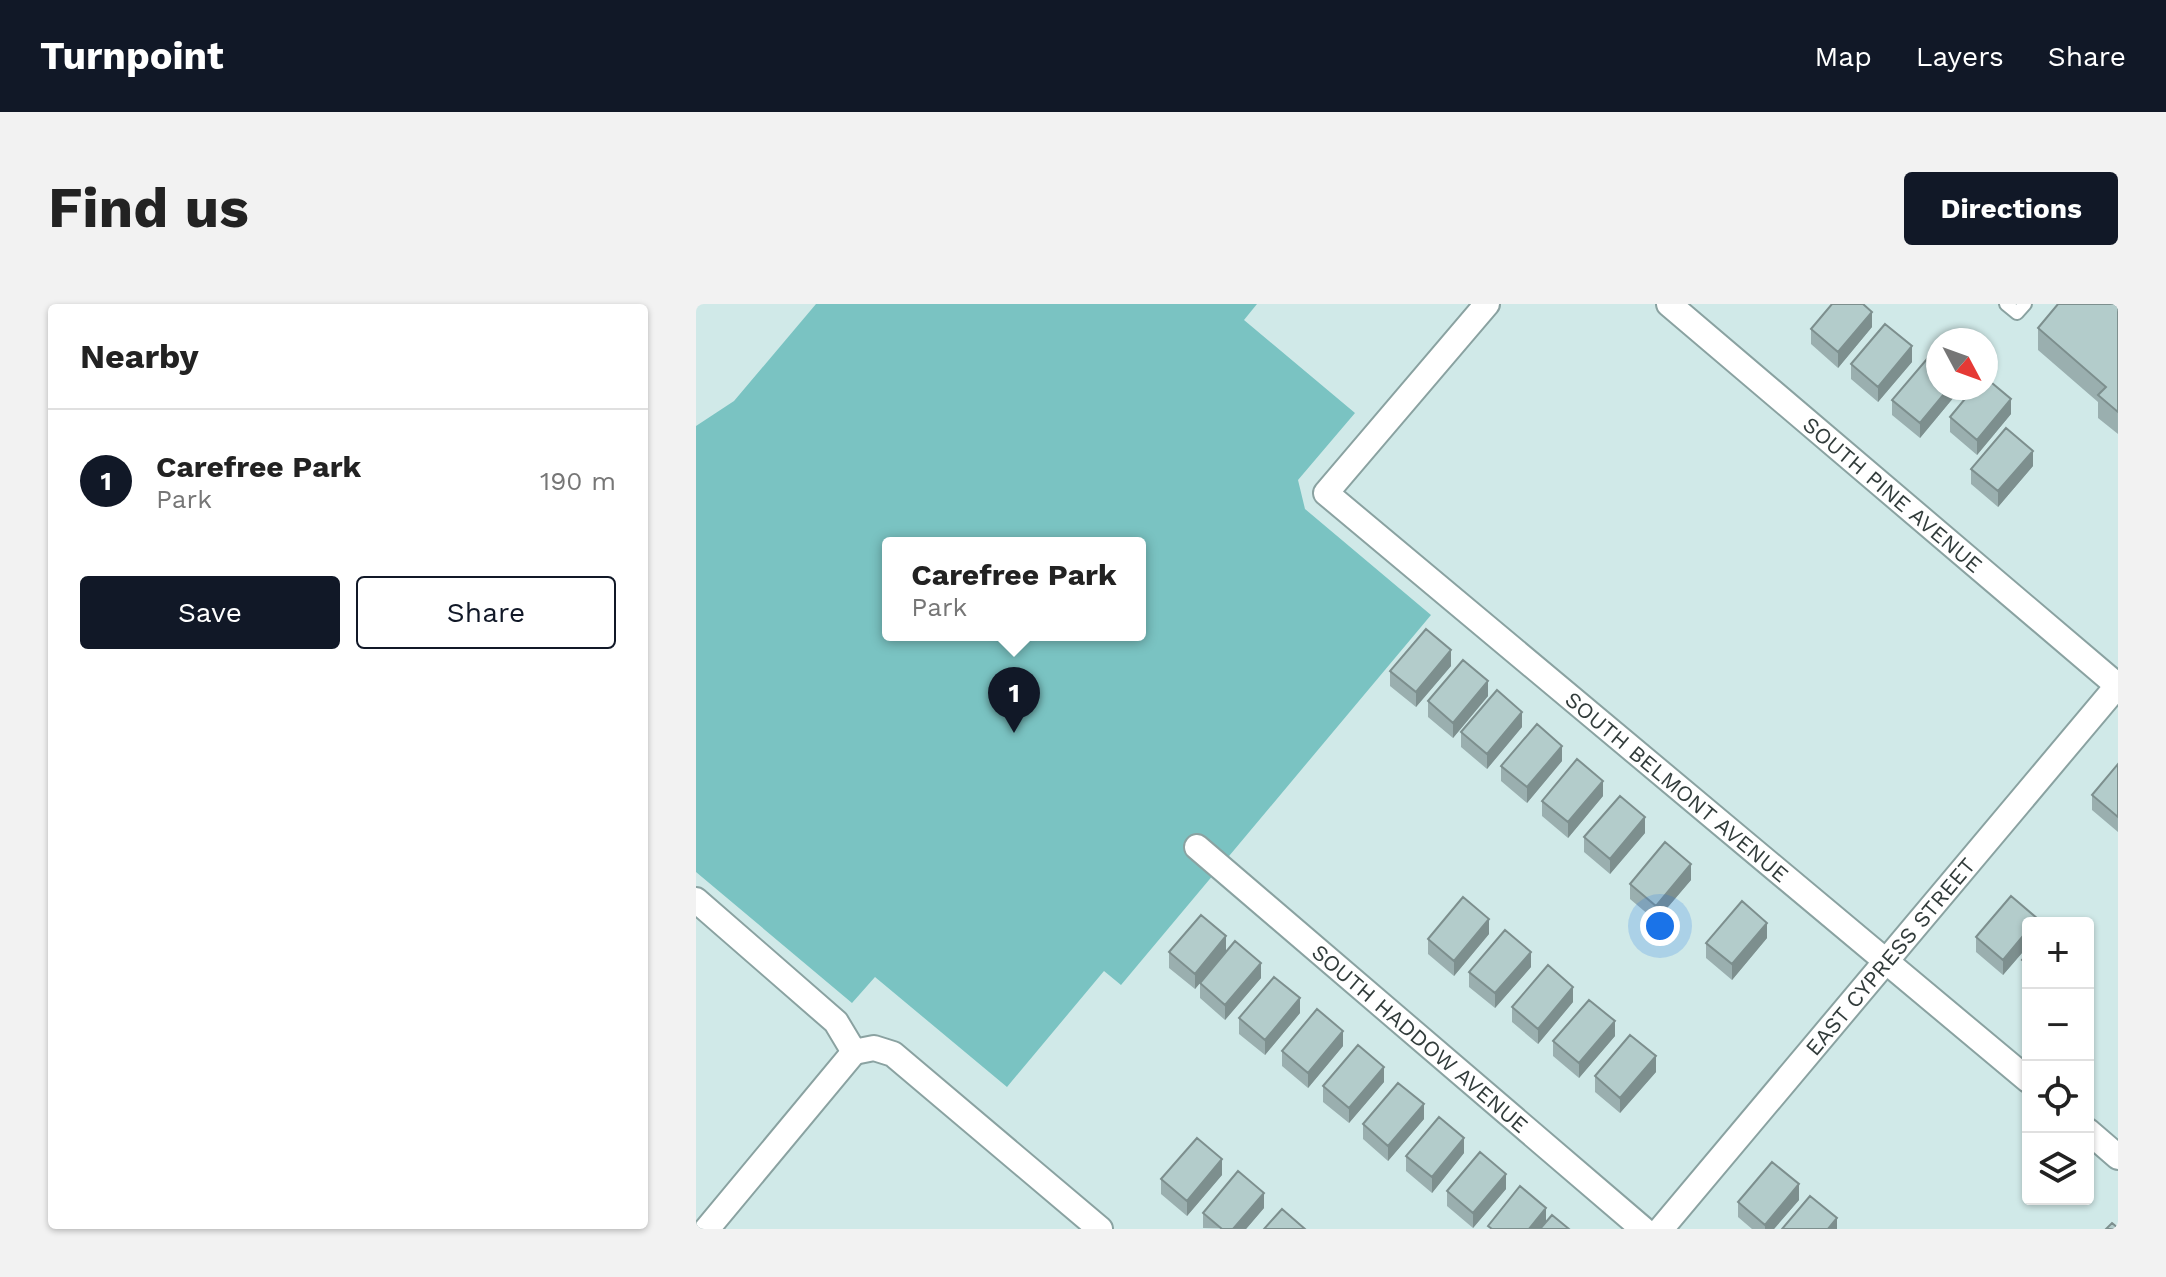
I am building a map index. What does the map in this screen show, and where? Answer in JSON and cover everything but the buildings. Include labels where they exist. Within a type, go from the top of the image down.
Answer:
[{"type":"street","name":"SOUTH BELMONT AVENUE","points":[[1487,304],[1326,493],[2022,1075]]},
{"type":"street","name":"SOUTH PINE AVENUE","points":[[1669,304],[2118,685]]},
{"type":"street","name":"EAST CYPRESS STREET","points":[[1661,1229],[2118,685]]},
{"type":"street","name":"SOUTH HADDOW AVENUE","points":[[1197,847],[1643,1229]]},
{"type":"street","points":[[696,900],[836,1022],[854,1052]]},
{"type":"street","points":[[707,1229],[854,1052],[874,1048],[893,1054],[1100,1229]]},
{"type":"street","points":[[2090,1133],[2118,1157]]},
{"type":"lane","points":[[2006,304],[2017,313],[2025,304]]},
{"type":"shaded area","points":[[816,304],[1257,304],[1244,320],[1355,413],[1298,480],[1305,509],[1431,615],[1121,985],[1104,971],[1007,1087],[875,977],[852,1003],[696,872],[696,426],[734,401]]},
{"type":"place","name":"Carefree Park","points":[[1014,733]]}]
